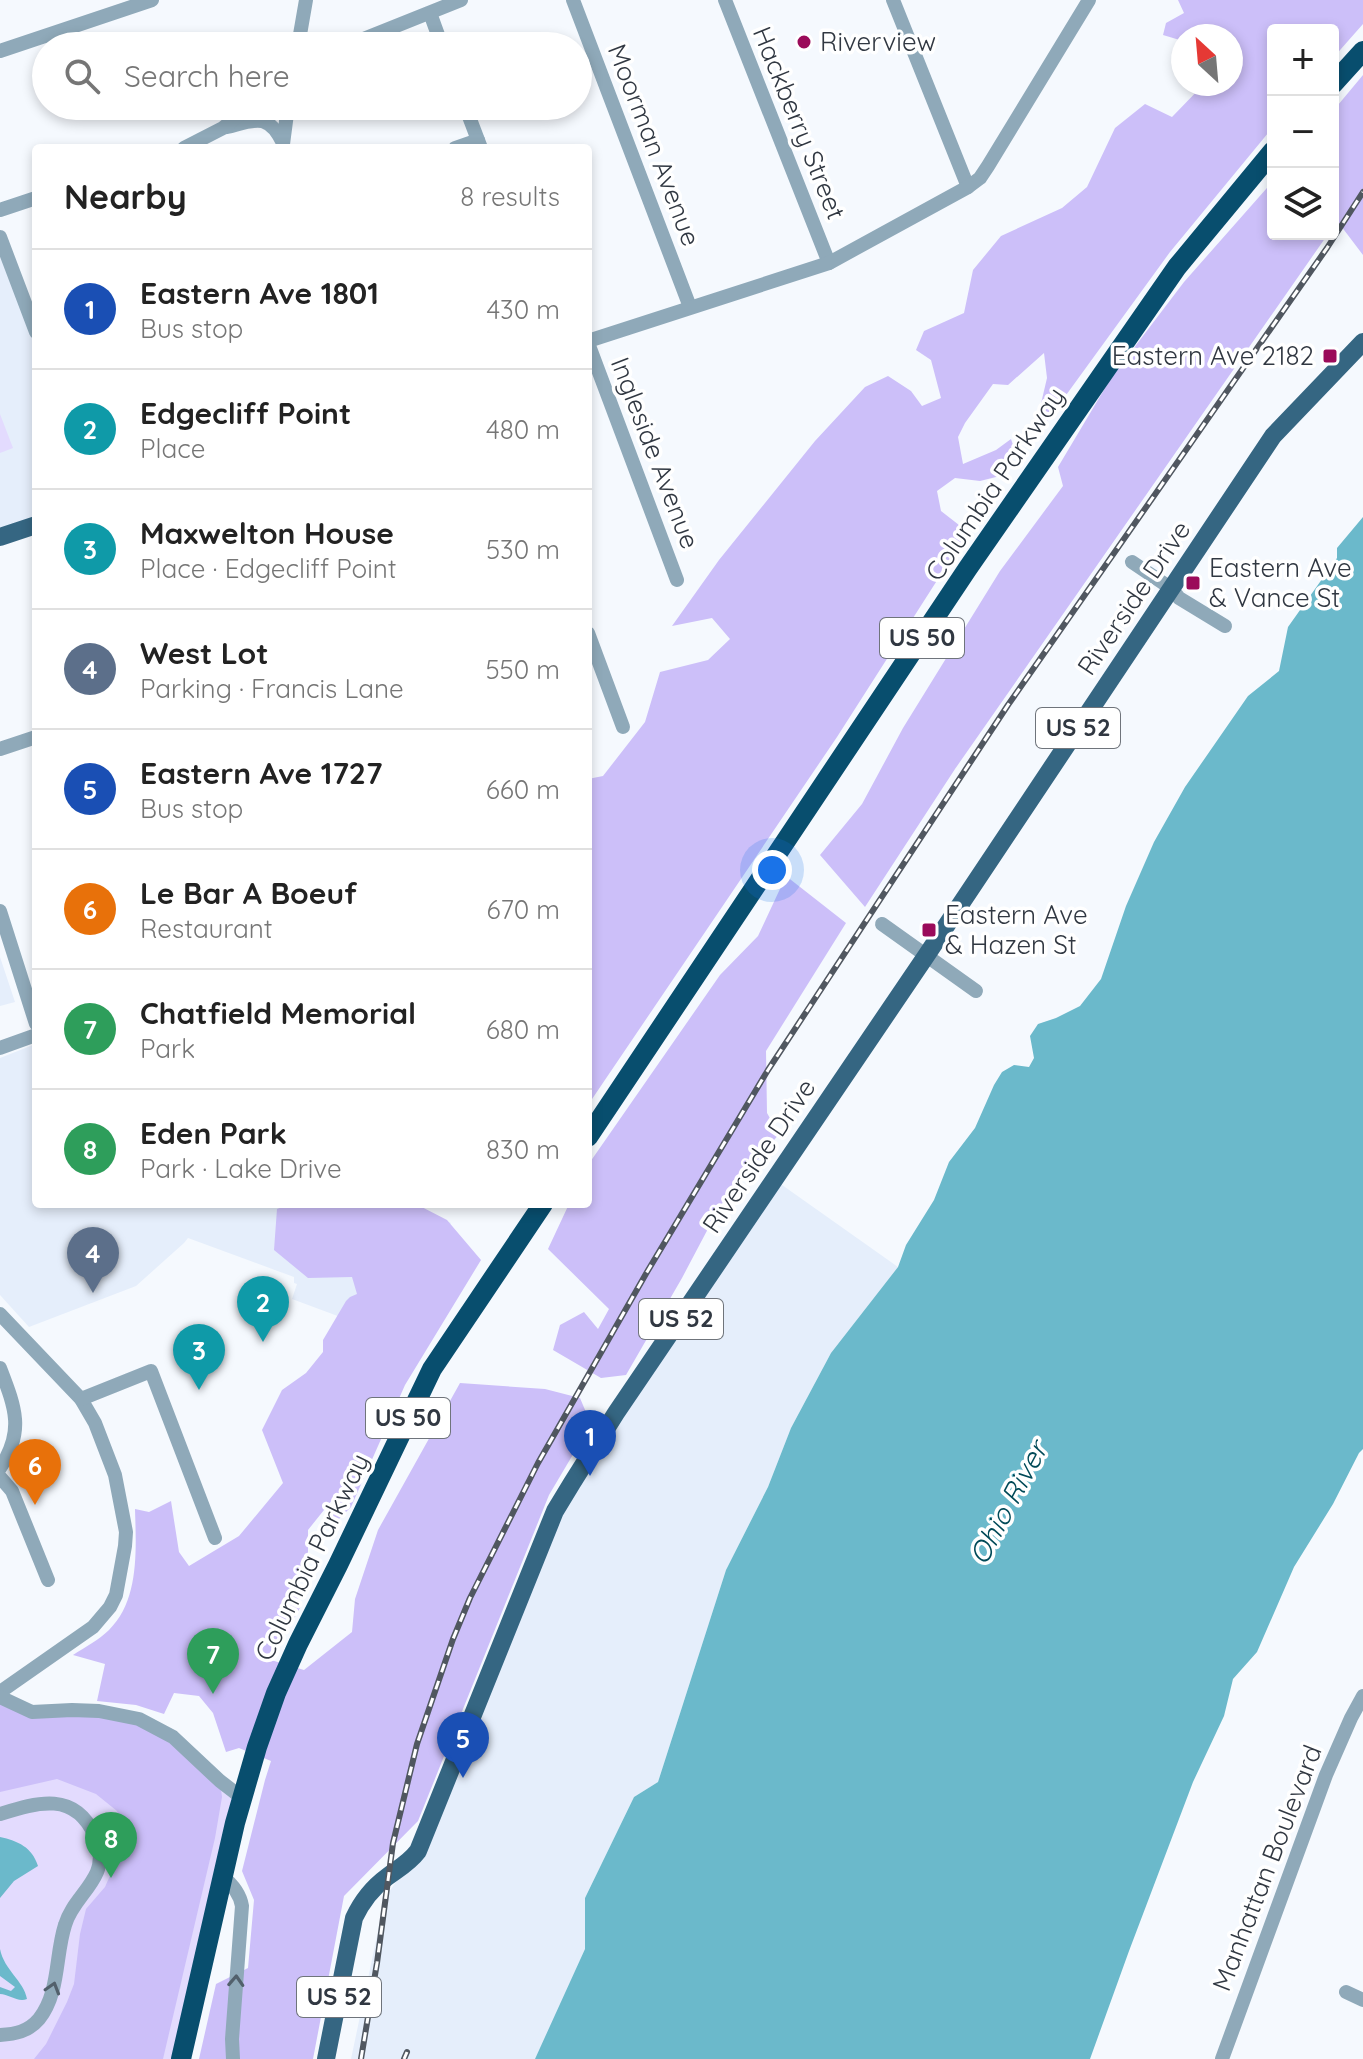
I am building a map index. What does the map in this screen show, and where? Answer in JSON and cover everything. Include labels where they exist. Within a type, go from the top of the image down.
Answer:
[{"type":"highway","points":[[1339,77],[1363,51]]},
{"type":"highway","name":"Columbia Parkway","points":[[592,1131],[968,568],[1079,408],[1177,267],[1267,158]]},
{"type":"highway","name":"Columbia Parkway","points":[[181,2059],[242,1798],[276,1693],[432,1369],[540,1208]]},
{"type":"main road","name":"Riverside Drive","points":[[326,2059],[354,1918],[362,1901],[376,1886],[408,1864],[418,1851],[555,1511],[616,1413],[1273,436],[1363,342]]},
{"type":"main road","points":[[0,537],[32,526]]},
{"type":"street","points":[[57,32],[152,0]]},
{"type":"street","points":[[300,32],[306,0]]},
{"type":"street","points":[[382,32],[461,0]]},
{"type":"street","name":"Moorman Avenue","points":[[573,0],[585,32]]},
{"type":"street","name":"Hackberry Street","points":[[725,0],[829,263]]},
{"type":"street","points":[[893,0],[968,187]]},
{"type":"street","points":[[592,341],[829,263],[968,187],[980,178],[988,166],[1089,0]]},
{"type":"street","points":[[430,13],[437,32]]},
{"type":"street","points":[[0,51],[32,40]]},
{"type":"street","name":"Moorman Avenue","points":[[592,50],[690,307]]},
{"type":"street","points":[[192,144],[233,120]]},
{"type":"street","points":[[223,128],[255,120],[266,122],[272,124],[282,144]]},
{"type":"street","points":[[283,144],[286,120]]},
{"type":"street","points":[[470,120],[479,144]]},
{"type":"street","points":[[0,210],[32,199]]},
{"type":"street","points":[[0,237],[32,321]]},
{"type":"street","name":"Ingleside Avenue","points":[[592,353],[677,580]]},
{"type":"street","points":[[1132,562],[1172,589],[1179,598],[1225,626]]},
{"type":"street","points":[[592,644],[623,727]]},
{"type":"street","points":[[0,749],[32,738]]},
{"type":"street","points":[[0,911],[32,1011]]},
{"type":"street","points":[[882,924],[976,991]]},
{"type":"street","points":[[0,1048],[32,1036]]},
{"type":"street","points":[[0,1314],[81,1399],[106,1448],[115,1475],[126,1532],[116,1595],[103,1618],[0,1694],[32,1712],[99,1711],[139,1719],[173,1737],[242,1798]]},
{"type":"street","points":[[0,1337],[6,1334],[21,1336]]},
{"type":"street","points":[[0,1368],[16,1418],[13,1445],[0,1468]]},
{"type":"street","points":[[81,1399],[151,1371],[215,1538]]},
{"type":"street","points":[[0,1477],[12,1491],[48,1580]]},
{"type":"street","name":"Manhattan Boulevard","points":[[1222,2059],[1326,1775],[1363,1696]]},
{"type":"street","points":[[0,1814],[44,1802],[71,1808],[93,1831],[100,1849],[100,1861],[97,1874],[73,1905],[65,1923],[53,1991],[42,2015],[24,2031],[0,2035]]},
{"type":"street","points":[[222,1876],[232,1884],[242,1906],[233,2059]]},
{"type":"street","points":[[1346,1992],[1363,2000]]},
{"type":"shaded area","points":[[1178,0],[1363,0],[1363,24],[1339,51],[1339,24],[1267,24],[1267,134],[1170,252],[1032,442],[1047,378],[1044,353],[1008,385],[993,384],[965,423],[958,437],[963,464],[996,450],[1011,439],[1015,451],[1004,475],[980,481],[955,478],[937,491],[941,511],[968,532],[837,737],[592,1099],[592,778],[603,776],[645,722],[660,672],[708,660],[730,639],[712,618],[672,626],[719,560],[815,441],[865,387],[888,376],[911,391],[922,406],[941,398],[931,360],[916,350],[924,331],[964,313],[973,270],[1001,236],[1062,208],[1087,187],[1115,128],[1145,104],[1172,117],[1192,96],[1243,96],[1243,24],[1171,24],[1171,37],[1163,35],[1166,23],[1184,13]]},
{"type":"shaded area","points":[[1363,75],[1363,255],[1339,223],[1339,104]]},
{"type":"shaded area","points":[[1267,188],[1267,240],[1324,240],[955,769],[865,907],[820,855],[862,804],[903,728],[1000,571],[1063,486],[1058,467],[1111,378],[1184,282]]},
{"type":"shaded area","points":[[0,237],[32,321],[32,526],[0,537]]},
{"type":"shaded area","points":[[0,414],[13,448],[0,453]]},
{"type":"shaded area","points":[[786,876],[846,923],[766,1051],[767,1113],[779,1134],[720,1206],[626,1375],[601,1378],[553,1350],[560,1325],[584,1312],[598,1329],[609,1309],[548,1249],[567,1208],[592,1208],[592,1159],[720,975],[758,936]]},
{"type":"shaded area","points":[[0,957],[15,1002],[0,1006]]},
{"type":"shaded area","points":[[32,1045],[32,1208],[419,1208],[451,1223],[437,1244],[421,1347],[292,1299],[297,1284],[294,1277],[188,1238],[136,1286],[29,1327],[0,1295],[0,1058]]},
{"type":"shaded area","points":[[775,1180],[898,1267],[831,1353],[791,1428],[768,1487],[726,1570],[658,1782],[634,1797],[585,1898],[585,1949],[546,2037],[535,2059],[351,2059],[385,1898],[408,1864],[555,1511]]},
{"type":"shaded area","points":[[424,1208],[447,1220],[481,1260],[405,1385],[351,1507],[331,1527],[336,1495],[308,1530],[308,1565],[290,1582],[301,1606],[271,1660],[304,1670],[352,1632],[355,1599],[378,1530],[460,1383],[545,1389],[580,1398],[591,1424],[549,1495],[418,1821],[344,1896],[313,2059],[199,2059],[216,1984],[248,1968],[254,1900],[242,1871],[271,1761],[239,1748],[226,1752],[213,1713],[199,1696],[174,1693],[164,1714],[136,1705],[97,1701],[105,1664],[73,1655],[109,1630],[126,1604],[134,1573],[135,1509],[149,1512],[171,1501],[179,1552],[189,1566],[239,1536],[283,1483],[262,1430],[282,1390],[306,1373],[323,1352],[323,1340],[346,1301],[357,1294],[352,1277],[308,1278],[274,1250],[277,1209]]},
{"type":"shaded area","points":[[0,1697],[242,1798],[181,2059],[0,2059]]},
{"type":"shaded area","points":[[0,1697],[17,1706],[139,1719],[220,1781],[222,1797],[215,1838],[163,2059],[34,2059],[46,2044],[74,1984],[86,1909],[105,1887],[118,1857],[122,1832],[117,1811],[96,1794],[57,1779],[0,1792]]},
{"type":"water","name":"Ohio River","points":[[1363,517],[1363,1449],[1294,1567],[1257,1652],[1233,1679],[1224,1716],[1193,1782],[1090,2059],[535,2059],[585,1949],[585,1898],[634,1797],[658,1782],[726,1570],[768,1487],[791,1428],[831,1353],[898,1267],[906,1245],[934,1200],[949,1162],[975,1128],[1002,1072],[1014,1065],[1029,1067],[1034,1058],[1030,1036],[1038,1024],[1080,1006],[1101,979],[1126,906],[1154,842],[1185,787],[1248,696],[1279,671],[1288,627],[1337,558],[1337,548]]},
{"type":"water","points":[[0,1837],[24,1846],[38,1866],[14,1881],[0,1898]]},
{"type":"water","points":[[0,1949],[27,1999],[0,1994],[0,1987],[11,1991],[15,1987],[0,1976]]},
{"type":"railway","points":[[361,2059],[393,1843],[417,1744],[470,1598],[538,1463],[647,1272],[768,1070],[1008,705],[1363,192]]},
{"type":"railway","points":[[404,2059],[407,2052]]},
{"type":"place","name":"Riverview","points":[[804,42]]},
{"type":"place","name":"Eastern Ave 2182","points":[[1330,356]]},
{"type":"place","name":"Eastern Ave & Vance St","points":[[1193,583]]},
{"type":"place","name":"Eastern Ave & Hazen St","points":[[929,930]]},
{"type":"place","name":"West Lot","points":[[93,1293]]},
{"type":"place","name":"Edgecliff Point","points":[[263,1342]]},
{"type":"place","name":"Maxwelton House","points":[[199,1390]]},
{"type":"place","name":"Eastern Ave 1801","points":[[590,1476]]},
{"type":"place","name":"Le Bar A Boeuf","points":[[35,1505]]},
{"type":"place","name":"Chatfield Memorial","points":[[213,1694]]},
{"type":"place","name":"Eastern Ave 1727","points":[[463,1778]]},
{"type":"place","name":"Eden Park","points":[[111,1878]]}]
